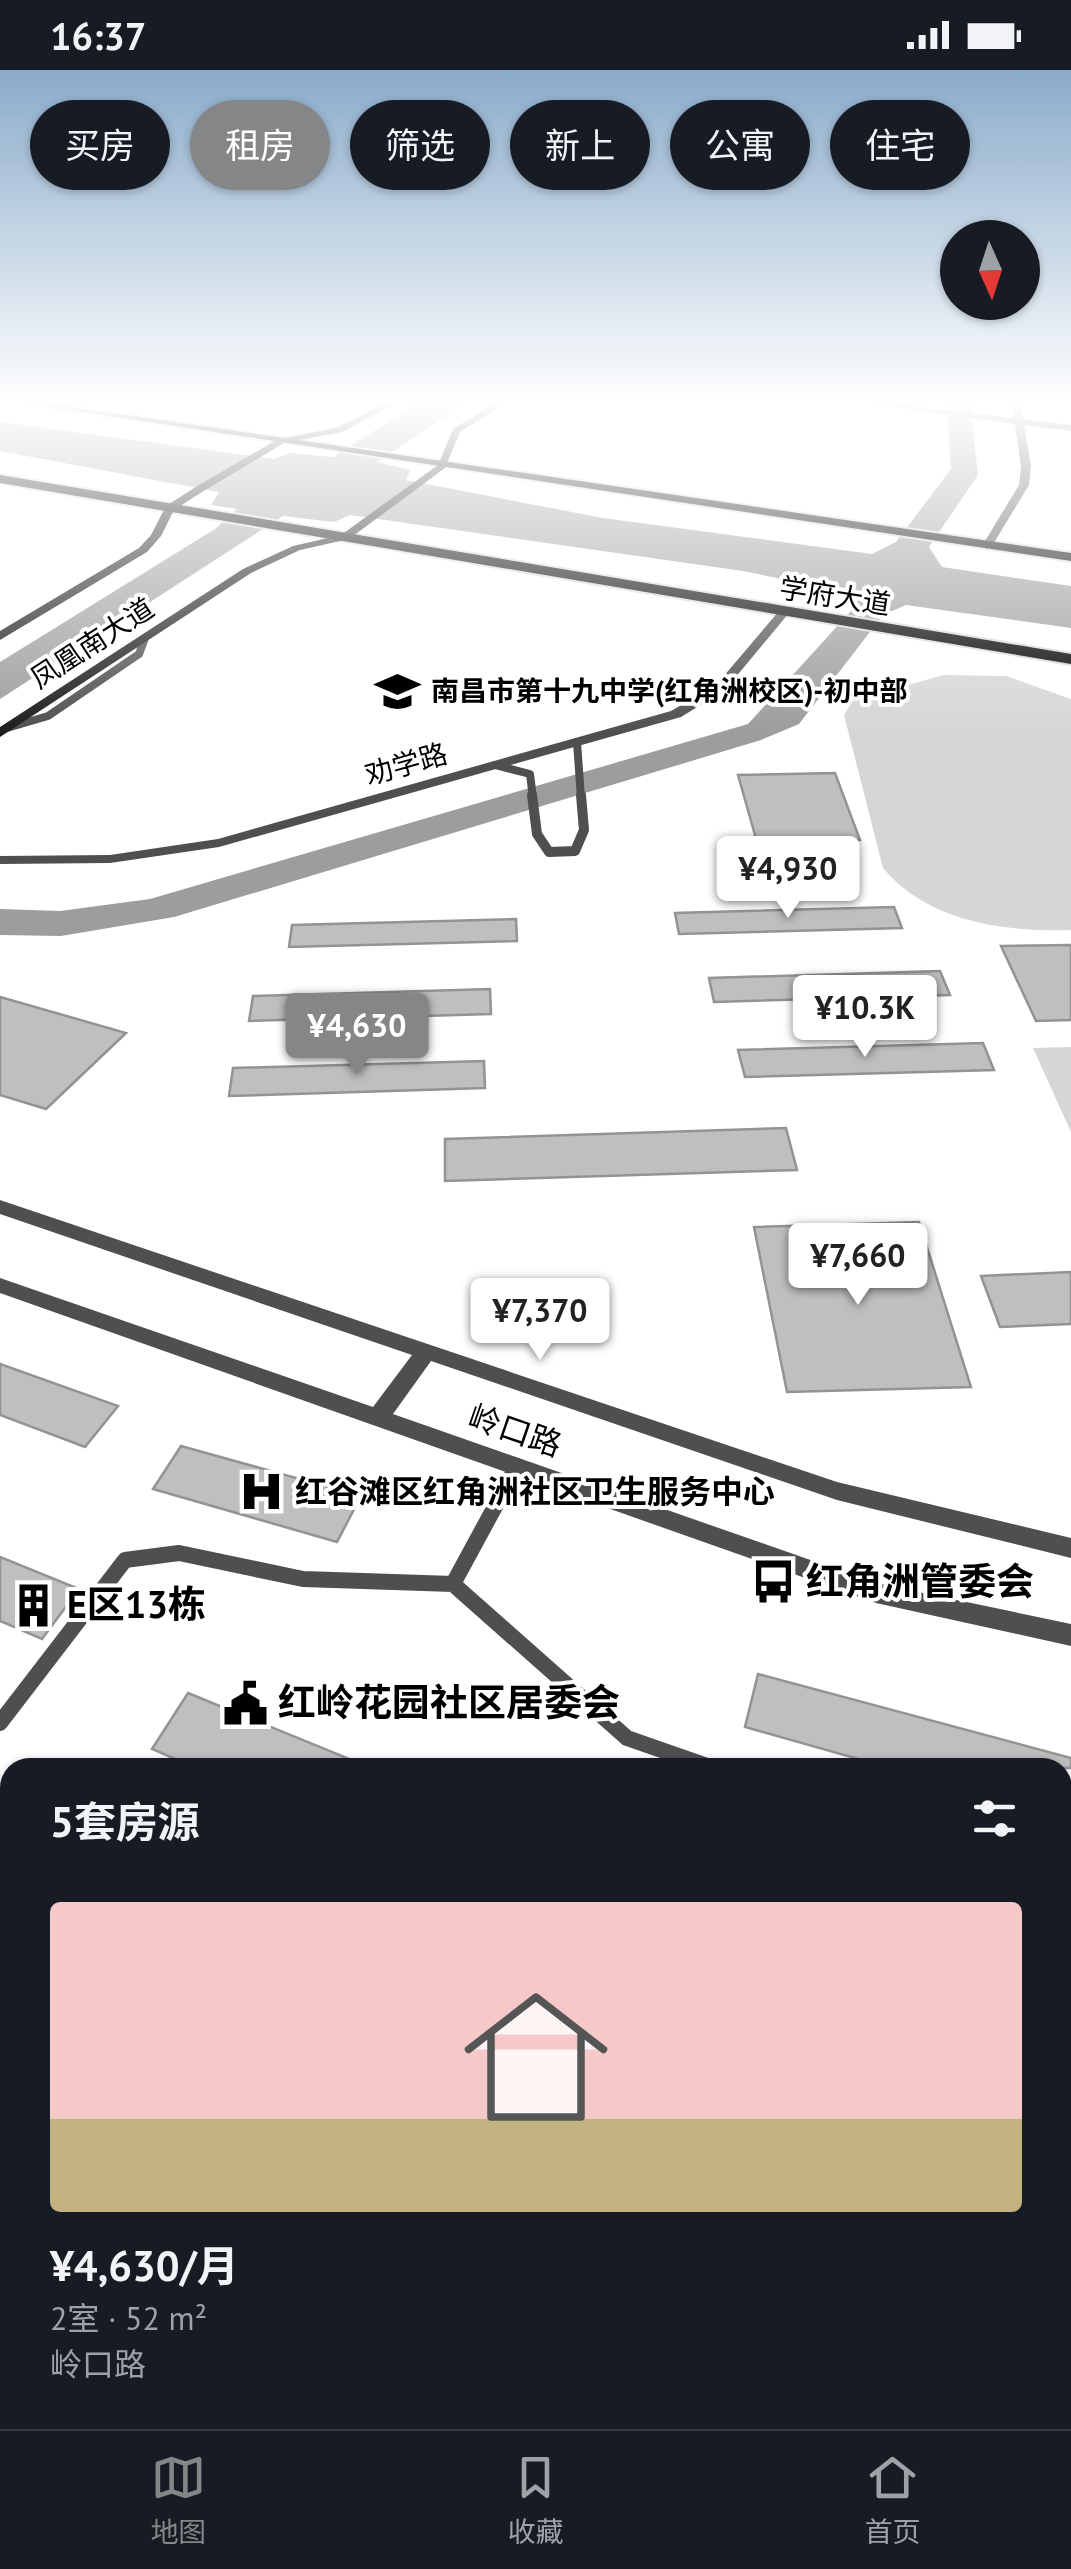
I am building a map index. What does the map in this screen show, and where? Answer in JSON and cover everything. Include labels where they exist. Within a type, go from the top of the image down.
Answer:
[{"type":"main road","name":"凤凰南大道","points":[[0,636],[143,550],[156,536],[167,513]]},
{"type":"main road","name":"学府大道","points":[[201,513],[784,614],[1071,659]]},
{"type":"main road","name":"凤凰南大道","points":[[3,731],[247,571],[297,548],[345,537],[378,513]]},
{"type":"main road","points":[[758,513],[1071,558]]},
{"type":"street","points":[[987,546],[1007,513]]},
{"type":"street","name":"劝学路","points":[[0,860],[110,859],[219,842],[578,745],[676,714],[721,687],[784,614]]},
{"type":"street","name":"岭口路","points":[[0,1206],[837,1492],[1071,1548]]},
{"type":"street","name":"岭口路","points":[[0,1285],[876,1592],[1071,1635]]},
{"type":"street","points":[[378,1418],[427,1352]]},
{"type":"lane","points":[[495,765],[530,774],[537,834],[550,852],[575,851],[584,830],[578,745]]},
{"type":"lane","points":[[453,1584],[516,1466]]},
{"type":"lane","points":[[0,1723],[125,1560],[180,1553],[303,1579],[453,1584],[626,1738],[684,1758]]},
{"type":"shaded area","points":[[233,513],[578,513],[872,554],[896,542],[918,513],[952,513],[929,547],[942,567],[1071,586],[1071,628],[906,605],[883,615],[799,724],[761,740],[174,917],[61,936],[0,935],[0,909],[60,911],[150,899],[748,724],[851,611],[845,592],[743,571],[350,515],[334,522],[283,516],[0,699],[0,662],[215,529]]},
{"type":"shaded area","points":[[944,675],[1006,676],[1071,699],[1071,930],[1020,929],[969,920],[922,901],[883,868],[844,715],[853,700]]},
{"type":"shaded area","points":[[1071,1047],[1071,1132],[1033,1048]]},
{"type":"building","points":[[835,773],[860,840],[757,842],[738,775]]},
{"type":"building","points":[[894,907],[902,928],[679,934],[675,913]]},
{"type":"building","points":[[516,919],[517,941],[289,947],[292,925]]},
{"type":"building","points":[[1071,945],[1071,1020],[1036,1021],[1001,946]]},
{"type":"building","points":[[940,971],[950,995],[714,1002],[709,978]]},
{"type":"building","points":[[490,989],[491,1014],[249,1021],[253,996]]},
{"type":"building","points":[[0,997],[126,1033],[46,1109],[0,1095]]},
{"type":"building","points":[[983,1043],[994,1070],[745,1077],[738,1050]]},
{"type":"building","points":[[484,1061],[485,1088],[229,1096],[233,1068]]},
{"type":"building","points":[[786,1128],[797,1170],[445,1181],[445,1139]]},
{"type":"building","points":[[919,1222],[971,1387],[787,1392],[754,1227]]},
{"type":"building","points":[[1071,1272],[1071,1324],[1000,1327],[981,1276]]},
{"type":"building","points":[[0,1364],[118,1406],[85,1447],[0,1415]]},
{"type":"building","points":[[181,1446],[361,1496],[337,1542],[153,1489]]},
{"type":"building","name":"E区13栋","points":[[0,1557],[79,1589],[42,1639],[0,1621]]},
{"type":"building","points":[[758,1674],[1071,1758],[855,1758],[745,1727]]},
{"type":"building","points":[[188,1693],[347,1758],[173,1758],[152,1749]]},
{"type":"place","name":"南昌市第十九中学(红角洲校区)-初中部","points":[[398,691]]},
{"type":"place","name":"红谷滩区红角洲社区卫生服务中心","points":[[262,1492]]},
{"type":"place","name":"红角洲管委会","points":[[773,1582]]},
{"type":"place","name":"E区13栋","points":[[34,1605]]},
{"type":"place","name":"红岭花园社区居委会","points":[[245,1703]]}]
